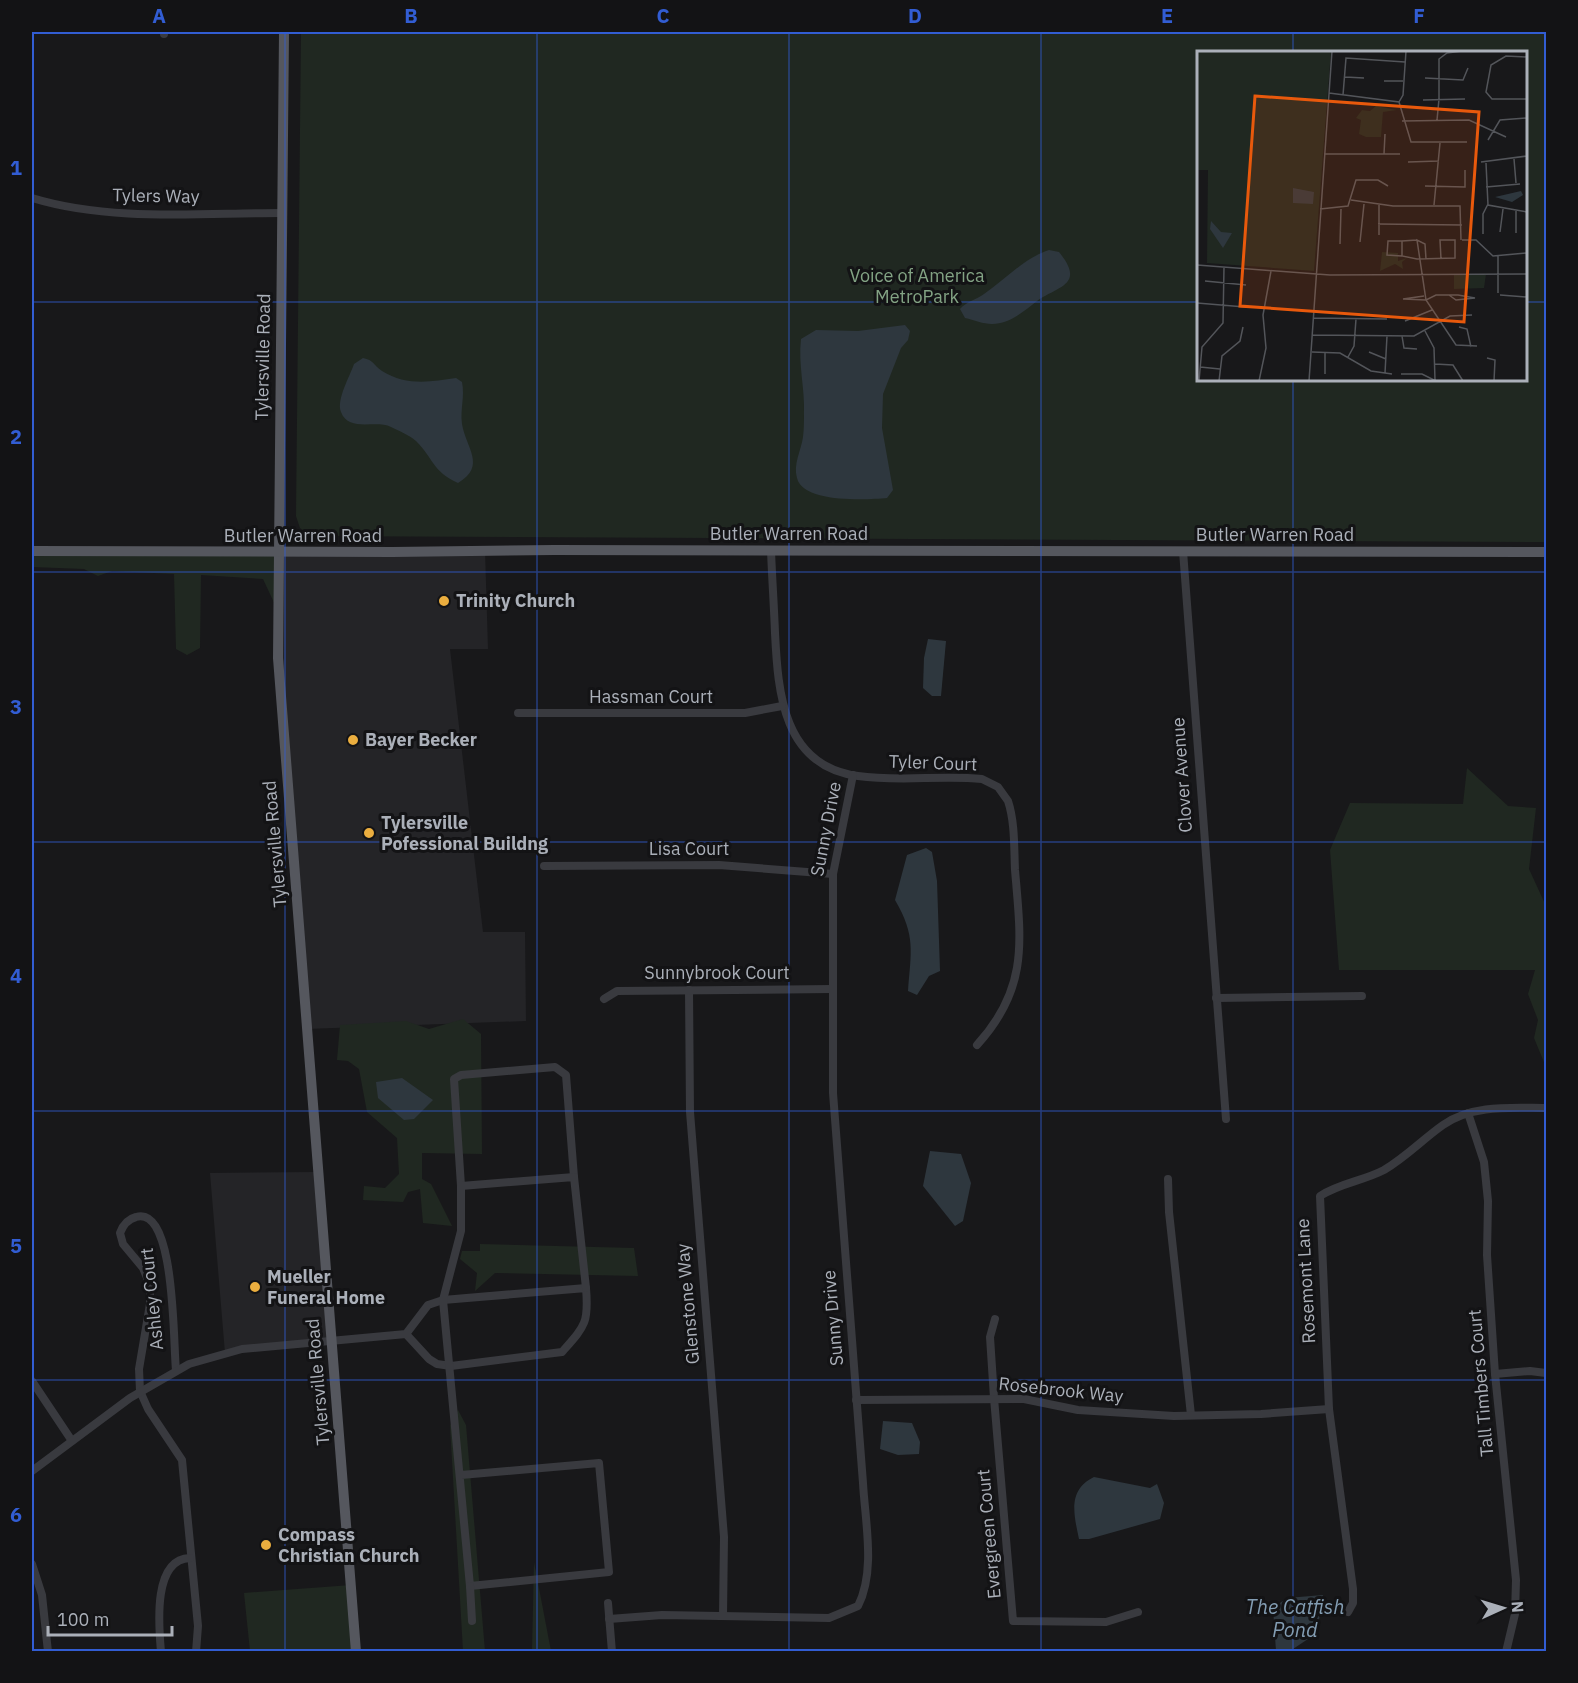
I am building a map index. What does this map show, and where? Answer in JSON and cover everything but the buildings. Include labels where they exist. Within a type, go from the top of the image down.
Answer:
[{"type":"main road","name":"Tylersville Road","points":[[284,32],[277,638],[282,733],[356,1652]]},
{"type":"main road","name":"Butler Warren Road","points":[[32,551],[1546,552]]},
{"type":"street","name":"Tylers Way","points":[[32,198],[71,208],[108,212],[281,213]]},
{"type":"street","name":"Tyler Court","points":[[771,550],[776,647],[782,706],[793,732],[809,752],[829,766],[853,775],[982,779],[998,787],[1008,801],[1020,930],[1020,966],[1003,1012],[977,1045]]},
{"type":"street","name":"Clover Avenue","points":[[1182,551],[1226,1119]]},
{"type":"street","name":"Hassman Court","points":[[518,713],[745,713],[782,706]]},
{"type":"street","name":"Sunny Drive","points":[[609,1619],[662,1615],[829,1618],[858,1606],[864,1594],[866,1551],[835,1139],[832,989],[833,874],[853,775]]},
{"type":"street","name":"Lisa Court","points":[[544,866],[738,865],[833,874]]},
{"type":"street","name":"Sunnybrook Court","points":[[604,999],[617,990],[832,989]]},
{"type":"street","name":"Glenstone Way","points":[[689,990],[690,1112],[724,1536],[723,1616]]},
{"type":"street","points":[[1216,998],[1362,996]]},
{"type":"street","points":[[406,1334],[429,1359],[437,1364],[451,1365],[562,1352],[582,1329],[588,1314],[566,1075],[555,1067],[461,1075],[454,1079],[461,1186],[460,1231],[443,1300],[451,1365],[461,1475],[472,1621]]},
{"type":"street","name":"Rosemont Lane","points":[[1348,1612],[1353,1603],[1353,1589],[1329,1408],[1320,1196],[1332,1188],[1382,1171],[1408,1154],[1445,1123],[1468,1113],[1501,1107],[1546,1108]]},
{"type":"street","name":"Tall Timbers Court","points":[[1468,1113],[1484,1162],[1488,1201],[1487,1256],[1495,1374],[1516,1580],[1515,1614],[1506,1652]]},
{"type":"street","points":[[461,1186],[574,1178]]},
{"type":"street","points":[[1168,1179],[1191,1415]]},
{"type":"street","name":"Ashley Court","points":[[140,1391],[140,1369],[150,1304],[150,1285],[143,1268],[123,1244],[120,1233],[127,1222],[137,1216],[144,1216],[154,1222],[165,1244],[176,1370]]},
{"type":"street","points":[[32,1471],[140,1391],[176,1370],[218,1354],[242,1349],[406,1334],[428,1305],[443,1300],[586,1288]]},
{"type":"street","name":"Evergreen Court","points":[[994,1319],[990,1337],[1013,1621],[1106,1622],[1138,1612]]},
{"type":"street","points":[[1495,1374],[1530,1371],[1546,1373]]},
{"type":"street","points":[[32,1381],[72,1441]]},
{"type":"street","points":[[140,1391],[148,1409],[182,1460],[198,1626],[196,1652]]},
{"type":"street","name":"Rosebrook Way","points":[[856,1400],[1024,1399],[1078,1410],[1191,1415],[1261,1414],[1329,1408]]},
{"type":"street","points":[[461,1475],[599,1463],[609,1572],[470,1586]]},
{"type":"street","points":[[161,1652],[158,1613],[160,1594],[173,1567],[190,1558]]},
{"type":"street","points":[[32,1564],[42,1595],[48,1652]]},
{"type":"street","points":[[608,1603],[612,1652]]},
{"type":"shaded area","points":[[485,550],[488,649],[450,649],[483,932],[525,932],[526,1021],[306,1029],[284,755],[277,552]]},
{"type":"shaded area","points":[[317,1172],[331,1340],[225,1353],[210,1173]]},
{"type":"green space","name":"Voice of America MetroPark","points":[[301,32],[1546,32],[1546,542],[310,536],[300,528],[296,516]]},
{"type":"green space","points":[[32,551],[277,552],[277,609],[263,579],[201,575],[200,648],[187,655],[176,649],[174,574],[112,571],[98,576],[84,569],[32,567]]},
{"type":"green space","points":[[1467,768],[1508,806],[1536,808],[1529,869],[1546,906],[1546,1067],[1534,1038],[1538,1020],[1528,994],[1535,970],[1339,970],[1330,850],[1350,803],[1463,804]]},
{"type":"green space","points":[[463,1019],[481,1034],[482,1154],[422,1153],[422,1179],[431,1184],[452,1226],[423,1223],[420,1189],[408,1192],[403,1202],[363,1200],[364,1186],[385,1188],[399,1174],[397,1138],[367,1112],[359,1069],[348,1061],[337,1060],[340,1025],[406,1021],[429,1029]]},
{"type":"green space","points":[[480,1244],[634,1248],[638,1276],[495,1273],[475,1291],[477,1273],[460,1259],[462,1251],[480,1251]]},
{"type":"green space","points":[[458,1410],[466,1425],[485,1651],[463,1651],[450,1426]]},
{"type":"green space","points":[[534,1562],[551,1651],[532,1651]]},
{"type":"green space","points":[[351,1585],[356,1651],[250,1651],[244,1593]]},
{"type":"water","points":[[1049,250],[1059,252],[1070,271],[1069,278],[1060,288],[1005,322],[989,324],[965,318],[960,309],[963,306],[984,294],[1031,258]]},
{"type":"water","points":[[905,325],[910,331],[908,340],[901,348],[883,394],[882,428],[893,490],[887,498],[865,499],[836,498],[811,492],[802,486],[796,473],[804,425],[801,339],[816,330],[858,331]]},
{"type":"water","points":[[363,358],[371,361],[382,371],[400,379],[427,381],[456,378],[462,382],[462,424],[473,463],[467,477],[458,483],[449,478],[438,469],[416,441],[391,427],[378,424],[356,424],[345,418],[341,412],[340,401],[354,364]]},
{"type":"water","points":[[928,639],[946,641],[941,696],[932,696],[923,688],[924,658]]},
{"type":"water","points":[[926,848],[932,852],[937,881],[940,971],[929,976],[917,995],[908,991],[911,944],[902,913],[895,900],[907,855]]},
{"type":"water","points":[[402,1078],[433,1100],[414,1119],[404,1120],[378,1098],[376,1082]]},
{"type":"water","points":[[930,1151],[961,1154],[971,1183],[963,1221],[955,1226],[923,1186]]},
{"type":"water","points":[[883,1421],[912,1423],[920,1442],[919,1454],[898,1455],[880,1449]]},
{"type":"water","points":[[1094,1477],[1150,1488],[1157,1484],[1164,1503],[1160,1519],[1089,1539],[1079,1539],[1074,1504],[1085,1482]]},
{"type":"water","name":"The Catfish Pond","points":[[1323,1595],[1317,1633],[1290,1651],[1276,1651],[1273,1608],[1287,1598]]},
{"type":"place","name":"Trinity Church","points":[[444,601]]},
{"type":"place","name":"Bayer Becker","points":[[353,740]]},
{"type":"place","name":"Tylersville Pofessional Buildng","points":[[369,833]]},
{"type":"place","name":"Mueller Funeral Home","points":[[255,1287]]},
{"type":"place","name":"Compass Christian Church","points":[[266,1545]]}]
